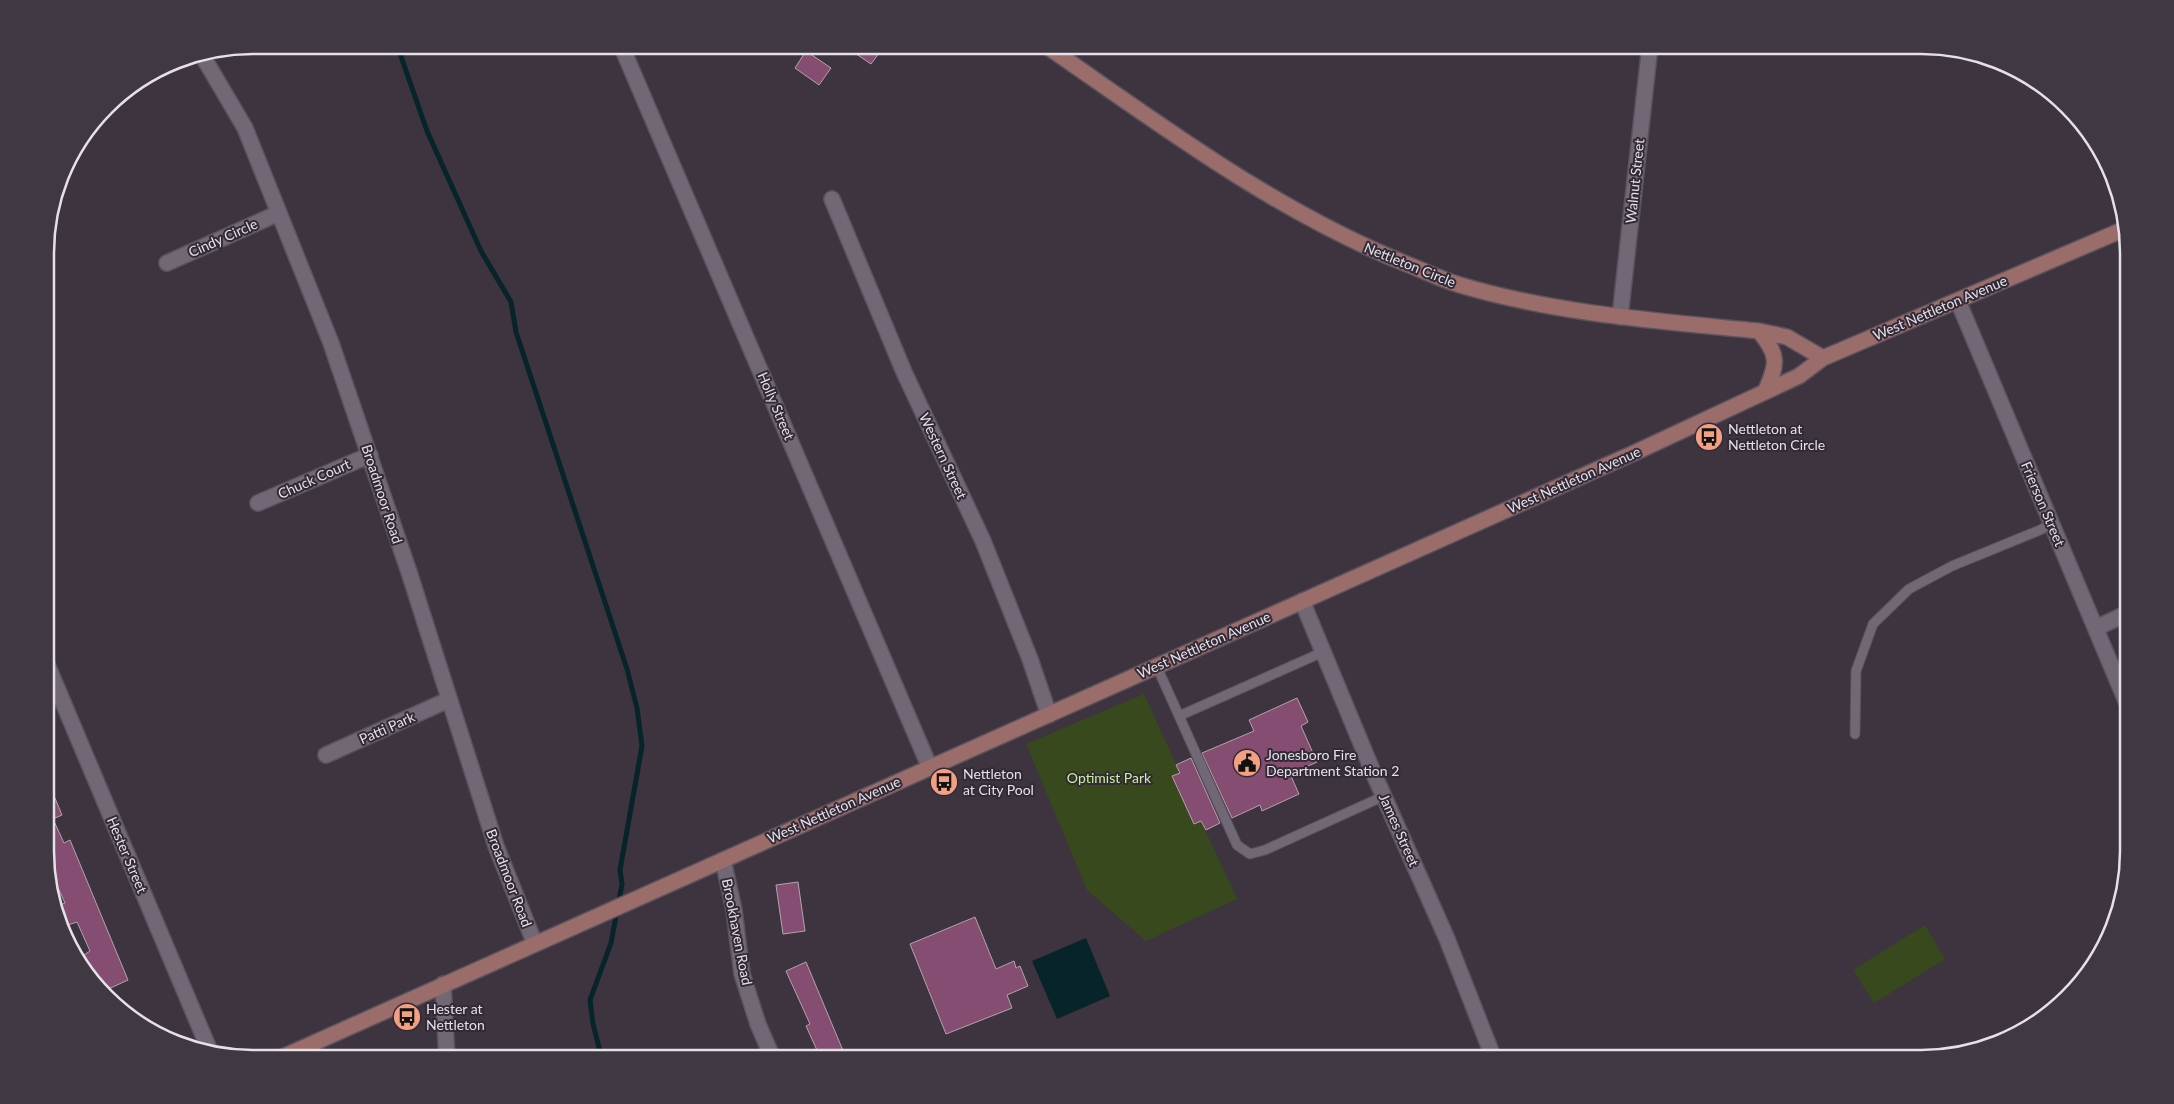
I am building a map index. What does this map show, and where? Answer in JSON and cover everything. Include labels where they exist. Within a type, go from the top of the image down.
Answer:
[{"type":"street","name":"Holly Street","points":[[625,54],[930,768]]},
{"type":"street","name":"Nettleton Circle","points":[[1058,54],[1193,147],[1305,217],[1365,247],[1459,285],[1556,309],[1759,331],[1787,337],[1823,358]]},
{"type":"street","name":"Walnut Street","points":[[1620,317],[1649,54]]},
{"type":"street","name":"Broadmoor Road","points":[[205,60],[245,128],[331,343],[370,455],[496,846],[535,944]]},
{"type":"street","name":"Western Street","points":[[832,199],[904,372],[983,542],[1030,659],[1049,715]]},
{"type":"street","name":"Cindy Circle","points":[[167,263],[280,213]]},
{"type":"street","name":"West Nettleton Avenue","points":[[298,1050],[1634,453],[1799,376],[1823,358],[2119,231]]},
{"type":"street","name":"Frierson Street","points":[[1958,300],[2120,686]]},
{"type":"street","points":[[1759,331],[1770,344],[1776,364],[1765,392]]},
{"type":"street","name":"Chuck Court","points":[[258,503],[370,455]]},
{"type":"street","name":"James Street","points":[[1302,601],[1384,796],[1447,939],[1490,1050]]},
{"type":"street","points":[[2096,628],[2120,617]]},
{"type":"street","name":"Hester Street","points":[[54,681],[207,1044]]},
{"type":"street","name":"Patti Park","points":[[326,755],[448,700]]},
{"type":"street","name":"Brookhaven Road","points":[[723,860],[734,910],[742,974],[758,1024],[769,1050]]},
{"type":"street","points":[[444,984],[447,1050]]},
{"type":"lane","points":[[1855,734],[1856,672],[1873,624],[1909,589],[1952,566],[2051,524]]},
{"type":"lane","points":[[1179,716],[1323,652]]},
{"type":"lane","points":[[1157,667],[1237,845],[1250,854],[1265,850],[1384,796]]},
{"type":"green space","name":"Optimist Park","points":[[1144,694],[1180,773],[1172,776],[1194,824],[1201,821],[1237,899],[1146,941],[1087,890],[1026,744]]},
{"type":"green space","points":[[1925,925],[1945,959],[1874,1003],[1853,970]]},
{"type":"shaded area","points":[[1086,938],[1110,996],[1057,1019],[1032,961]]},
{"type":"building","points":[[804,54],[810,54],[831,68],[819,85],[795,68]]},
{"type":"building","points":[[856,54],[878,54],[871,64]]},
{"type":"building","name":"Jonesboro Fire Department Station 2","points":[[1297,698],[1308,722],[1301,726],[1317,762],[1290,774],[1299,794],[1262,811],[1260,805],[1232,818],[1202,753],[1254,731],[1249,720]]},
{"type":"building","points":[[1191,758],[1220,823],[1206,830],[1201,821],[1194,824],[1172,776],[1180,773],[1176,765]]},
{"type":"building","points":[[54,796],[62,815],[54,819]]},
{"type":"building","points":[[54,821],[64,843],[70,840],[128,980],[109,989],[83,956],[90,951],[77,922],[68,925],[64,915],[61,904],[65,903],[57,885]]},
{"type":"building","points":[[798,882],[805,931],[783,934],[776,885]]},
{"type":"building","points":[[975,917],[996,969],[1014,961],[1016,968],[1020,966],[1028,986],[1007,995],[1012,1008],[946,1034],[910,944]]},
{"type":"building","points":[[806,962],[843,1050],[817,1050],[806,1026],[810,1024],[786,971]]},
{"type":"waterway","points":[[400,54],[427,131],[481,251],[511,302],[516,332],[627,669],[637,708],[642,746],[620,870],[622,884],[611,943],[590,1000],[593,1024],[600,1050]]},
{"type":"place","name":"Nettleton at Nettleton Circle","points":[[1709,437]]},
{"type":"place","name":"Jonesboro Fire Department Station 2","points":[[1247,763]]},
{"type":"place","name":"Nettleton at City Pool","points":[[944,782]]},
{"type":"place","name":"Hester at Nettleton","points":[[407,1017]]}]
